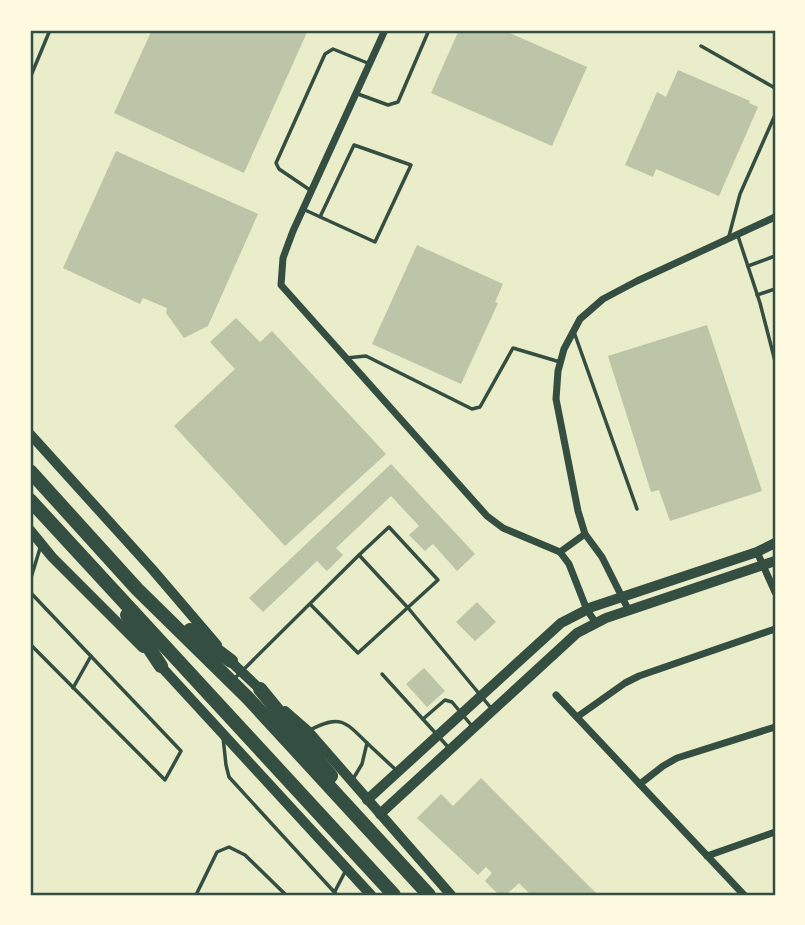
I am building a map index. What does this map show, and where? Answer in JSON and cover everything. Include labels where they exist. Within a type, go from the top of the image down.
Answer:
[{"type":"highway","points":[[30,471],[137,589],[235,671],[340,800],[429,895]]},
{"type":"highway","points":[[30,500],[394,895]]},
{"type":"highway","points":[[98,574],[161,666]]},
{"type":"highway","points":[[260,690],[331,776],[340,800]]},
{"type":"highway","points":[[417,881],[428,885],[439,895]]},
{"type":"street","points":[[385,30],[283,258],[281,285],[487,516],[503,528],[560,552],[569,564],[587,610],[596,623]]},
{"type":"street","points":[[629,611],[602,557],[586,534],[578,511],[556,399],[560,362],[573,330],[589,310],[617,290],[775,217]]},
{"type":"street","points":[[30,434],[152,569],[235,671],[308,731],[451,895]]},
{"type":"street","points":[[30,530],[52,557],[161,666],[371,895]]},
{"type":"street","points":[[560,552],[586,534]]},
{"type":"street","points":[[367,800],[561,623],[587,610],[775,544]]},
{"type":"street","points":[[757,552],[775,592]]},
{"type":"street","points":[[380,814],[577,634],[596,623],[775,561]]},
{"type":"street","points":[[577,717],[639,676],[775,629]]},
{"type":"street","points":[[556,695],[744,895]]},
{"type":"street","points":[[640,784],[677,758],[775,727]]},
{"type":"street","points":[[707,856],[775,832]]},
{"type":"lane","points":[[30,78],[50,30]]},
{"type":"lane","points":[[356,93],[388,106],[398,102],[429,30]]},
{"type":"lane","points":[[701,46],[775,88]]},
{"type":"lane","points":[[312,191],[279,169],[276,163],[325,54],[333,49],[370,64]]},
{"type":"lane","points":[[729,238],[740,194],[775,116]]},
{"type":"lane","points":[[303,209],[320,217],[375,242],[411,165],[354,145],[320,217]]},
{"type":"lane","points":[[737,234],[775,361]]},
{"type":"lane","points":[[748,267],[775,256]]},
{"type":"lane","points":[[757,295],[775,289]]},
{"type":"lane","points":[[573,330],[637,509]]},
{"type":"lane","points":[[344,358],[366,356],[472,409],[480,407],[513,348],[560,362]]},
{"type":"lane","points":[[235,671],[310,604],[388,527],[438,580],[358,653],[310,604]]},
{"type":"lane","points":[[30,581],[41,543]]},
{"type":"lane","points":[[359,555],[409,609],[492,709]]},
{"type":"lane","points":[[30,592],[181,751],[164,780],[30,644]]},
{"type":"lane","points":[[73,688],[91,656]]},
{"type":"lane","points":[[382,674],[450,749]]},
{"type":"lane","points":[[422,719],[445,700],[452,702],[473,727]]},
{"type":"lane","points":[[308,731],[331,720],[347,723],[398,772]]},
{"type":"lane","points":[[222,733],[229,777],[335,894],[347,868]]},
{"type":"lane","points":[[352,781],[362,764],[367,743]]},
{"type":"lane","points":[[196,895],[217,852],[229,847],[245,855],[286,895]]},
{"type":"building","points":[[152,30],[308,30],[244,173],[114,113]]},
{"type":"building","points":[[459,30],[503,30],[587,67],[552,146],[431,93]]},
{"type":"building","points":[[678,70],[758,107],[719,196],[656,169],[653,177],[625,165],[657,92],[666,97]]},
{"type":"building","points":[[116,151],[258,214],[208,326],[184,338],[166,313],[167,308],[143,298],[140,304],[63,268]]},
{"type":"building","points":[[417,245],[503,284],[495,302],[498,303],[461,384],[372,344]]},
{"type":"building","points":[[236,318],[260,342],[272,331],[386,454],[285,546],[174,426],[235,369],[210,342]]},
{"type":"building","points":[[707,325],[762,491],[670,521],[659,490],[651,492],[608,356]]},
{"type":"building","points":[[391,464],[475,554],[457,571],[433,544],[425,551],[409,535],[419,526],[391,496],[336,548],[343,555],[327,571],[317,561],[263,612],[249,598]]},
{"type":"building","points":[[477,602],[496,622],[475,641],[456,622]]},
{"type":"building","points":[[424,668],[445,691],[427,707],[406,684]]},
{"type":"building","points":[[481,778],[598,895],[531,895],[519,883],[506,895],[499,895],[485,881],[492,873],[486,867],[478,875],[417,818],[441,794],[453,806]]}]
